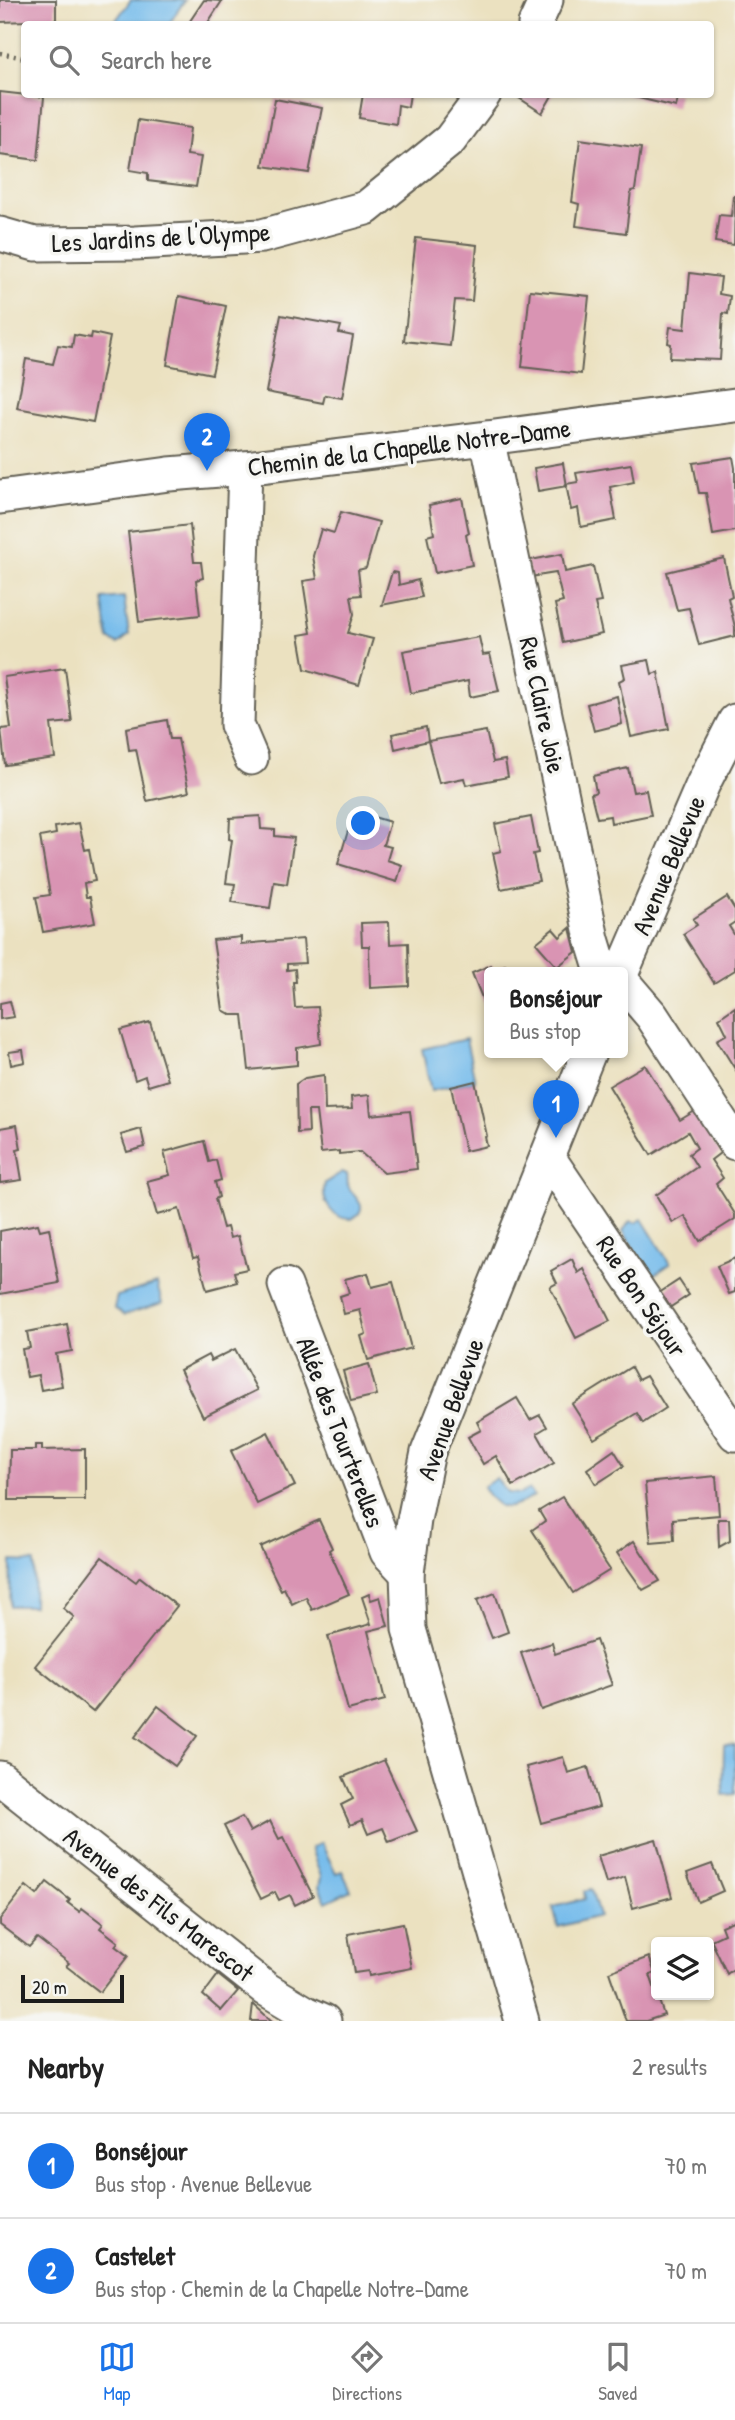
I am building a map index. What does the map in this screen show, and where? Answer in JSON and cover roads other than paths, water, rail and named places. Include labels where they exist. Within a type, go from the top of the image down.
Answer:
[{"type":"street","points":[[536,21],[547,0]]},
{"type":"street","name":"Les Jardins de l'Olympe","points":[[0,234],[35,244],[135,243],[262,236],[366,208],[450,140],[481,98]]},
{"type":"street","name":"Chemin de la Chapelle Notre-Dame","points":[[0,497],[735,405]]},
{"type":"street","name":"Rue Claire Joie","points":[[487,438],[592,939],[600,967]]},
{"type":"street","points":[[244,468],[237,725],[251,758]]},
{"type":"street","name":"Avenue Bellevue","points":[[624,967],[703,784],[735,721]]},
{"type":"street","points":[[628,988],[652,1016],[735,1143]]},
{"type":"street","name":"Avenue Bellevue","points":[[522,2021],[409,1629],[407,1573],[428,1451],[587,1058]]},
{"type":"street","name":"Rue Bon Séjour","points":[[548,1157],[735,1434]]},
{"type":"street","name":"Allée des Tourterelles","points":[[285,1285],[387,1552],[407,1573]]},
{"type":"street","name":"Avenue des Fils Marescot","points":[[1,1781],[266,1989],[324,2021]]},
{"type":"water","points":[[131,0],[185,0],[171,21],[115,21]]},
{"type":"water","points":[[124,597],[129,635],[118,644],[109,639],[103,599]]},
{"type":"water","points":[[466,1039],[475,1081],[431,1091],[422,1049]]},
{"type":"water","points":[[342,1172],[347,1174],[350,1190],[361,1206],[361,1210],[352,1219],[345,1219],[334,1213],[324,1197],[325,1183]]},
{"type":"water","points":[[642,1219],[670,1264],[651,1277],[623,1231],[630,1221],[635,1223]]},
{"type":"water","points":[[157,1284],[162,1303],[124,1315],[114,1308],[117,1296]]},
{"type":"water","points":[[496,1478],[508,1493],[520,1494],[529,1489],[534,1496],[518,1505],[500,1506],[483,1487]]},
{"type":"water","points":[[11,1561],[34,1562],[33,1606],[10,1606]]},
{"type":"water","points":[[724,1745],[735,1746],[735,1794],[723,1795]]},
{"type":"water","points":[[321,1843],[336,1873],[342,1871],[351,1890],[326,1902],[319,1887],[321,1877],[311,1848]]},
{"type":"water","points":[[591,1889],[599,1916],[558,1927],[553,1907],[585,1899],[584,1891]]},
{"type":"place","name":"Castelet","points":[[207,471]]},
{"type":"place","name":"Bonséjour","points":[[556,1138]]}]
